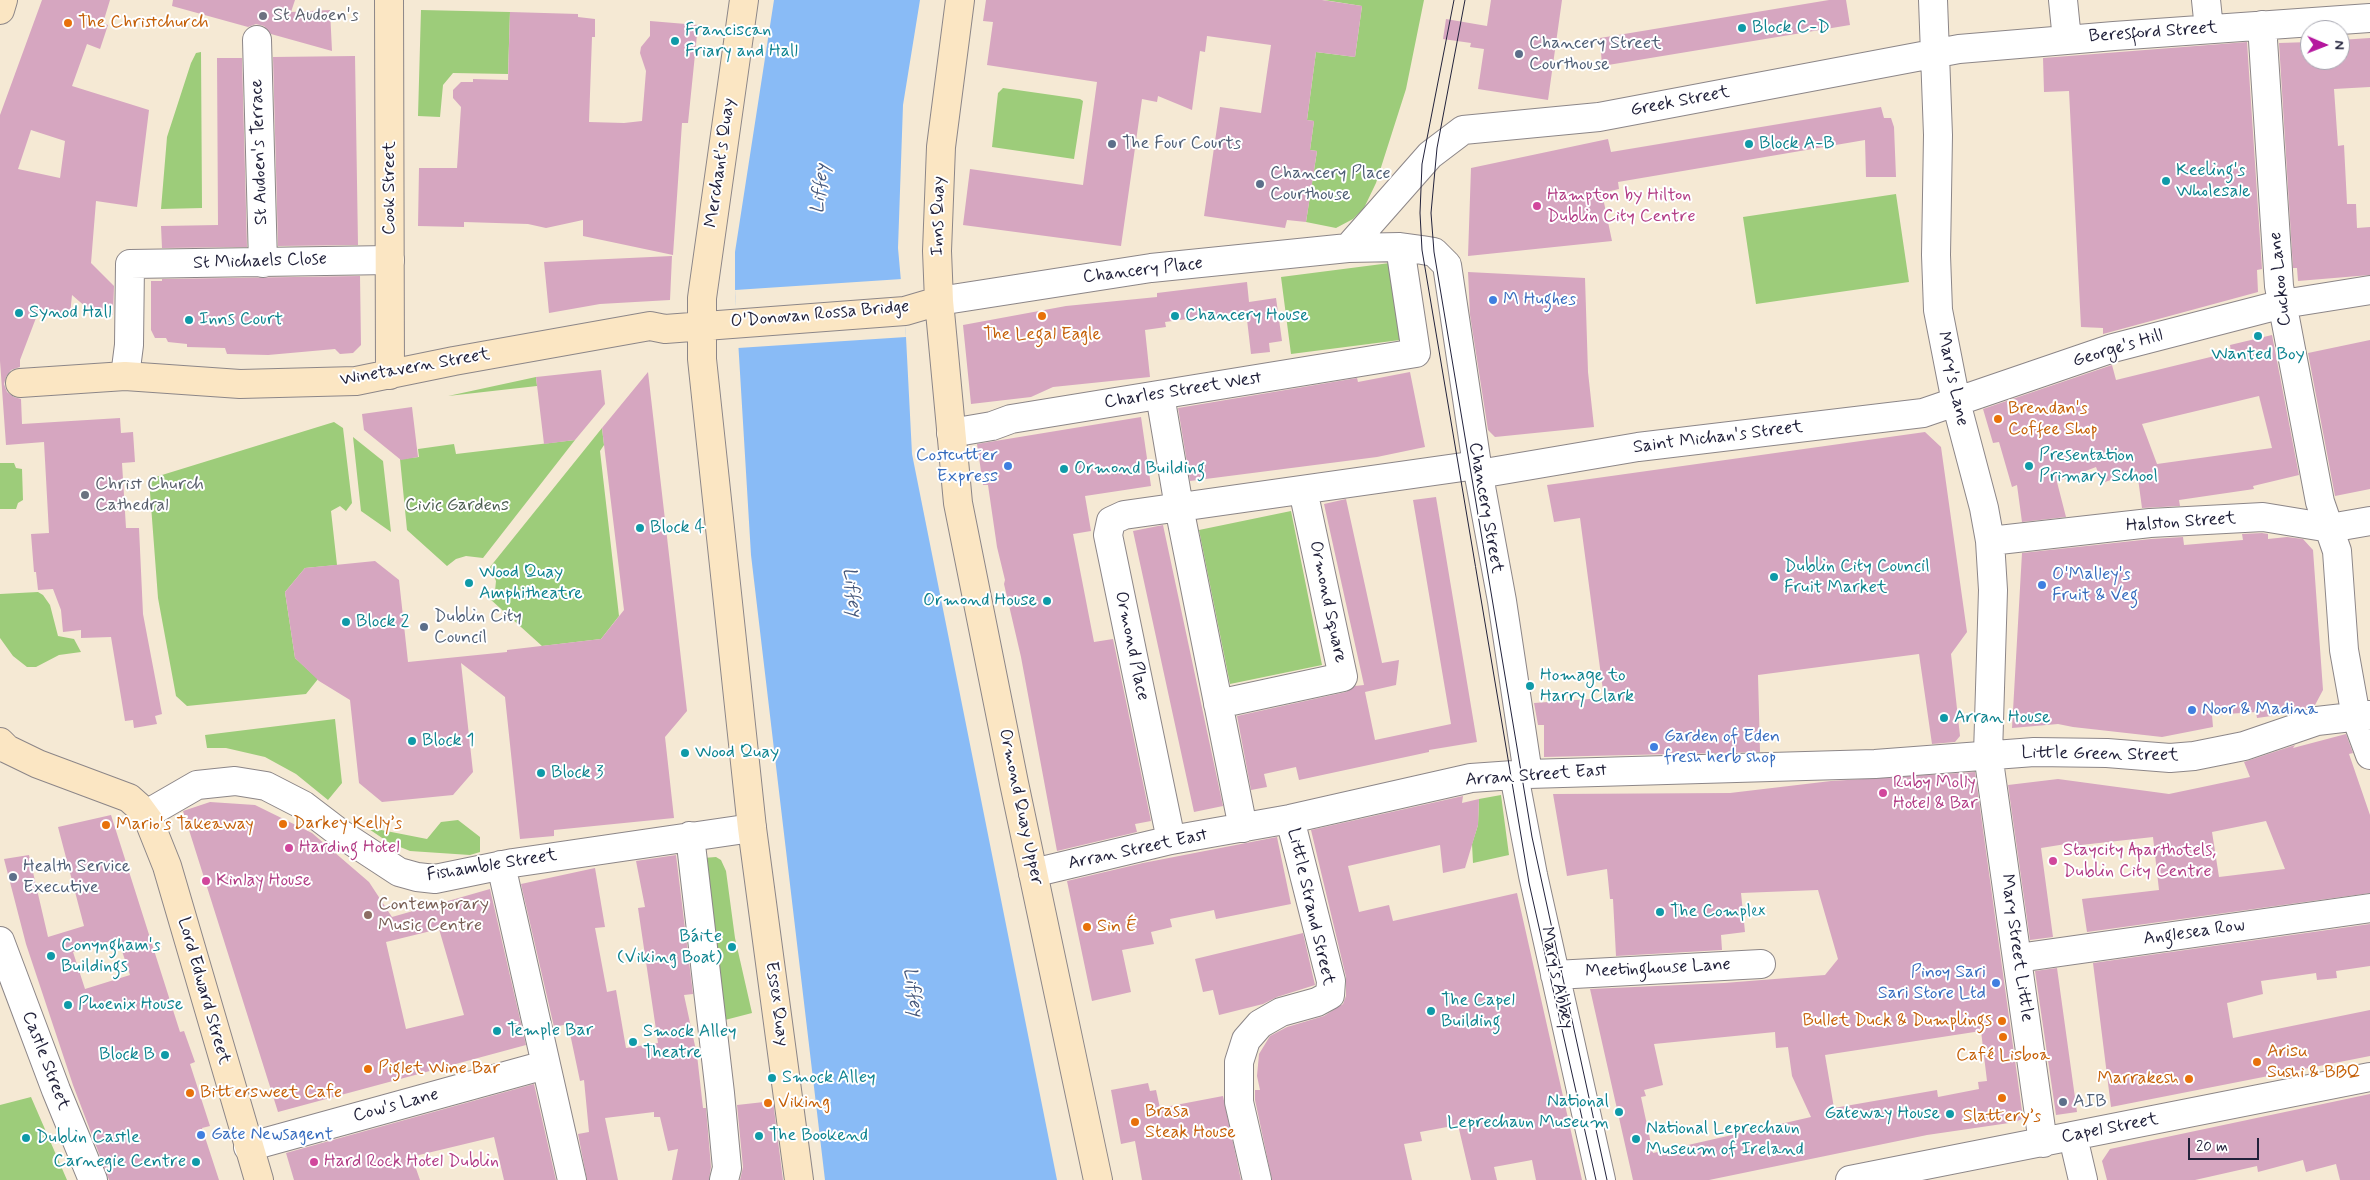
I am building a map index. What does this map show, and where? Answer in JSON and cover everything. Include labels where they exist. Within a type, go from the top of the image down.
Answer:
[{"type":"main road","points":[[0,10],[3,0]]},
{"type":"main road","name":"Cook Street","points":[[388,0],[390,375]]},
{"type":"main road","name":"Merchant's Quay","points":[[701,326],[702,298],[744,0]]},
{"type":"main road","name":"Inns Quay","points":[[951,433],[939,301],[937,251],[941,147],[960,0]]},
{"type":"main road","name":"O'Donovan Rossa Bridge","points":[[701,326],[905,311],[939,301]]},
{"type":"main road","name":"Winetavern Street","points":[[8,384],[125,376],[278,385],[348,382],[650,326],[665,330],[701,326]]},
{"type":"main road","points":[[701,326],[702,359],[752,828]]},
{"type":"main road","name":"Ormond Quay Upper","points":[[951,433],[958,503],[1098,1180]]},
{"type":"main road","points":[[2,752],[129,798],[141,811]]},
{"type":"main road","name":"Lord Edward Street","points":[[141,811],[166,866],[259,1180]]},
{"type":"main road","name":"Essex Quay","points":[[752,828],[799,1180]]},
{"type":"street","name":"Mary's Lane","points":[[1933,0],[1938,135],[1936,255],[1938,310],[1956,402],[1984,508],[1990,541],[1993,590],[1988,754]]},
{"type":"street","points":[[2064,0],[2067,40]]},
{"type":"street","points":[[2206,0],[2209,29]]},
{"type":"street","name":"Beresford Street","points":[[1936,54],[1960,49],[2067,40],[2370,18]]},
{"type":"street","name":"Cuckoo Lane","points":[[2262,25],[2279,286],[2320,502],[2337,551],[2344,650],[2363,716],[2370,755]]},
{"type":"street","name":"St Audoen's Terrace","points":[[257,40],[263,263]]},
{"type":"street","name":"Greek Street","points":[[1348,248],[1430,154],[1463,130],[1598,117],[1936,54]]},
{"type":"street","name":"Chancery Place","points":[[939,301],[1151,268],[1348,248],[1400,247],[1430,251]]},
{"type":"street","name":"Charles Street West","points":[[951,433],[992,426],[1011,419],[1416,353],[1400,247]]},
{"type":"street","name":"Chancery Street","points":[[1430,251],[1434,252],[1447,265],[1478,469],[1502,601],[1521,774]]},
{"type":"street","name":"St Michaels Close","points":[[125,376],[129,345],[130,264],[390,260]]},
{"type":"street","name":"George's Hill","points":[[1956,402],[2114,348],[2282,304],[2370,290]]},
{"type":"street","points":[[1160,395],[1179,508],[1243,828]]},
{"type":"street","name":"Saint Michan's Street","points":[[1478,469],[1638,447],[1923,413],[1956,402]]},
{"type":"street","points":[[1179,508],[1303,490],[1478,469]]},
{"type":"street","name":"Ormond Square","points":[[1218,704],[1343,677],[1303,490]]},
{"type":"street","name":"Ormond Place","points":[[1171,840],[1108,535],[1111,521],[1124,515],[1179,508]]},
{"type":"street","name":"Halston Street","points":[[1990,541],[2150,523],[2263,517],[2330,528],[2370,521]]},
{"type":"street","name":"Little Green Street","points":[[1988,754],[2034,752],[2107,753],[2170,758],[2194,756],[2244,746],[2317,721],[2363,716]]},
{"type":"street","name":"Arran Street East","points":[[1033,873],[1171,840],[1290,819],[1471,778],[1521,774],[1875,764],[1988,754]]},
{"type":"street","name":"Mary Street Little","points":[[1988,754],[2043,1143]]},
{"type":"street","name":"Mary's Abbey","points":[[1521,774],[1555,975],[1601,1180]]},
{"type":"street","name":"Fishamble Street","points":[[141,811],[197,785],[236,781],[266,786],[303,805],[348,839],[399,872],[435,879],[501,865],[752,828]]},
{"type":"street","name":"Little Strand Street","points":[[1257,1180],[1239,1102],[1239,1062],[1246,1040],[1260,1024],[1274,1016],[1317,1002],[1330,995],[1331,981],[1290,819]]},
{"type":"street","points":[[690,836],[720,1093],[726,1168],[724,1180]]},
{"type":"street","points":[[501,865],[572,1180]]},
{"type":"street","name":"Anglesea Row","points":[[2018,958],[2370,908]]},
{"type":"street","name":"Castle Street","points":[[0,941],[56,1090],[93,1180]]},
{"type":"street","name":"Meetinghouse Lane","points":[[1555,975],[1761,964]]},
{"type":"street","name":"Cow's Lane","points":[[248,1147],[545,1066]]},
{"type":"street","name":"Capel Street","points":[[1850,1180],[1937,1161],[2043,1143],[2370,1077]]},
{"type":"street","points":[[2073,1137],[2083,1180]]},
{"type":"green space","points":[[1324,0],[1424,0],[1406,89],[1376,183],[1364,208],[1353,219],[1336,228],[1306,222],[1317,151],[1310,150],[1314,121],[1307,120],[1316,52],[1355,57],[1362,6]]},
{"type":"green space","points":[[421,10],[510,12],[508,74],[453,73],[443,85],[440,117],[418,116]]},
{"type":"green space","points":[[201,52],[202,208],[161,209],[167,137],[191,63],[196,53]]},
{"type":"green space","points":[[1003,88],[1083,101],[1074,159],[992,147],[998,93]]},
{"type":"green space","points":[[1896,194],[1909,282],[1756,304],[1743,217]]},
{"type":"green space","points":[[1390,263],[1400,340],[1291,354],[1281,277]]},
{"type":"green space","points":[[536,377],[537,386],[448,396]]},
{"type":"green space","points":[[334,422],[343,428],[352,503],[346,511],[340,506],[331,511],[337,565],[305,568],[285,592],[295,658],[318,679],[306,694],[187,706],[176,696],[158,598],[149,479]]},
{"type":"green space","name":"Civic Gardens","points":[[602,428],[604,445],[600,451],[619,616],[601,639],[542,646],[490,599],[495,591],[496,581],[490,567]]},
{"type":"green space","points":[[353,437],[383,461],[391,532],[361,511]]},
{"type":"green space","name":"Civic Gardens","points":[[575,440],[483,558],[466,556],[456,559],[447,566],[407,530],[400,459],[419,457],[418,449],[454,444],[456,454]]},
{"type":"green space","points":[[0,463],[14,463],[16,468],[22,469],[23,500],[18,503],[16,509],[0,509]]},
{"type":"green space","points":[[1291,511],[1322,665],[1230,684],[1199,530]]},
{"type":"green space","points":[[38,592],[43,595],[50,605],[58,636],[74,639],[81,652],[59,655],[36,667],[27,667],[13,656],[0,638],[0,594]]},
{"type":"green space","points":[[335,719],[342,783],[328,800],[296,774],[265,757],[226,748],[207,748],[205,735]]},
{"type":"green space","points":[[1501,795],[1509,855],[1473,863],[1472,844],[1478,825],[1479,799]]},
{"type":"green space","points":[[458,820],[480,837],[480,852],[470,855],[410,851],[388,842],[366,827],[427,839],[441,822]]},
{"type":"green space","points":[[716,857],[721,860],[726,871],[735,938],[752,1013],[725,1020],[703,858]]},
{"type":"green space","name":"Dublin Castle","points":[[31,1097],[67,1180],[0,1180],[0,1105]]},
{"type":"water","name":"Liffey","points":[[774,0],[920,0],[903,105],[898,248],[906,337],[912,454],[1057,1180],[825,1180],[751,555],[735,290],[735,252]]},
{"type":"pier","points":[[902,279],[906,337],[738,348],[735,290]]},
{"type":"building","points":[[42,0],[110,0],[103,23],[108,25],[100,49],[87,44],[72,86],[149,110],[137,207],[96,201],[91,263],[114,286],[113,315],[95,315],[72,295],[70,315],[39,310],[20,360],[20,367],[11,370],[4,384],[7,392],[21,399],[22,424],[120,418],[121,433],[133,432],[135,462],[122,463],[126,528],[139,528],[143,614],[162,714],[155,716],[157,724],[134,728],[133,720],[125,721],[111,637],[81,638],[81,630],[63,632],[61,610],[53,589],[38,590],[36,572],[34,572],[31,534],[49,533],[44,442],[6,445],[0,361],[0,115]],"holes":[[[31,130],[65,141],[60,178],[18,169]]]},
{"type":"building","name":"St Audoen's","points":[[173,0],[295,0],[291,12],[330,10],[332,51],[271,34],[264,26],[256,24],[248,27],[172,6]]},
{"type":"building","name":"The Four Courts","points":[[986,0],[1322,0],[1362,6],[1355,57],[1316,52],[1307,120],[1314,121],[1310,150],[1317,151],[1306,222],[1287,220],[1285,228],[1204,216],[1220,107],[1261,113],[1271,45],[1207,36],[1205,52],[1200,51],[1192,110],[1158,96],[1157,102],[1142,99],[1121,246],[963,225],[970,169],[1083,185],[1097,82],[987,65],[993,22],[983,21]]},
{"type":"building","name":"Chancery Street Courthouse","points":[[1491,0],[1562,0],[1548,100],[1478,89],[1484,49],[1470,47],[1471,43],[1443,39],[1446,19],[1487,26]]},
{"type":"building","name":"Block C-D","points":[[1829,0],[1846,0],[1850,25],[1602,66],[1600,38]]},
{"type":"building","points":[[510,12],[578,14],[578,17],[595,19],[595,37],[592,37],[589,122],[624,123],[642,121],[646,71],[640,53],[641,47],[650,36],[650,21],[698,25],[688,123],[682,123],[673,255],[583,236],[583,220],[546,228],[528,224],[464,222],[464,227],[418,226],[419,168],[457,168],[461,107],[453,98],[453,90],[461,82],[473,82],[473,79],[508,80]]},
{"type":"building","points":[[2370,38],[2370,87],[2334,89],[2338,146],[2344,145],[2347,204],[2356,204],[2357,228],[2370,227],[2370,275],[2298,281],[2297,268],[2293,268],[2279,43],[2300,42],[2300,70],[2350,70],[2350,39]]},
{"type":"building","name":"Keeling's Wholesale","points":[[2247,42],[2262,269],[2257,270],[2258,292],[2103,334],[2103,328],[2081,327],[2069,91],[2044,92],[2043,58]]},
{"type":"building","points":[[355,56],[358,245],[278,246],[273,57]]},
{"type":"building","points":[[217,58],[242,58],[247,247],[162,248],[161,226],[218,225]]},
{"type":"building","points":[[1881,107],[1884,118],[1891,118],[1894,127],[1896,177],[1866,177],[1865,140],[1618,182],[1619,189],[1602,193],[1612,241],[1468,256],[1471,168],[1608,139],[1611,152]]},
{"type":"building","points":[[672,256],[670,300],[600,304],[549,313],[544,262]]},
{"type":"building","points":[[1468,272],[1585,278],[1588,372],[1594,427],[1495,437],[1488,430],[1470,315]]},
{"type":"building","points":[[360,276],[361,345],[353,353],[340,354],[335,349],[268,355],[227,354],[225,348],[187,347],[187,344],[168,342],[166,338],[155,338],[151,330],[151,281],[162,281],[162,279]]},
{"type":"building","points":[[1247,282],[1249,302],[1276,298],[1282,341],[1269,343],[1270,352],[1251,354],[1246,311],[1165,322],[1166,327],[1145,330],[1150,377],[1053,387],[1031,397],[971,404],[963,325],[1066,306],[1157,297],[1157,293]]},
{"type":"building","points":[[2272,335],[2299,475],[2253,486],[2254,489],[2179,500],[2180,506],[2142,508],[2137,471],[2102,483],[2096,467],[2057,482],[2066,517],[2022,522],[2017,485],[2012,487],[1999,442],[1993,443],[1983,409],[2112,365],[2116,380],[2231,352],[2230,345]],"holes":[[[2259,396],[2272,448],[2157,464],[2142,424]]]},
{"type":"building","points":[[2370,340],[2370,489],[2335,496],[2308,353]]},
{"type":"building","points":[[601,370],[605,404],[575,440],[544,444],[536,377]]},
{"type":"building","points":[[648,372],[687,711],[665,737],[674,818],[554,830],[554,836],[520,839],[505,697],[461,663],[473,772],[453,795],[382,802],[359,783],[350,700],[319,681],[295,658],[285,592],[305,568],[375,561],[399,580],[408,662],[507,652],[507,650],[601,639],[624,610],[602,428]]},
{"type":"building","points":[[1410,372],[1425,447],[1377,457],[1190,481],[1178,408],[1357,378],[1358,382]]},
{"type":"building","points":[[412,407],[418,457],[401,460],[364,430],[362,414]]},
{"type":"building","points":[[1141,417],[1151,486],[1085,496],[1091,531],[1073,534],[1094,642],[1113,639],[1151,821],[1135,824],[1137,832],[1057,851],[1021,657],[997,547],[988,485],[983,485],[977,444]]},
{"type":"building","name":"Dublin City Council Fruit Market","points":[[1925,432],[1941,447],[1967,632],[1951,654],[1960,736],[1955,742],[1932,744],[1919,654],[1758,675],[1760,752],[1544,757],[1544,725],[1538,725],[1534,703],[1604,698],[1580,518],[1554,522],[1547,485]]},
{"type":"building","points":[[1436,497],[1477,742],[1429,750],[1429,752],[1299,780],[1296,767],[1264,774],[1267,787],[1251,790],[1237,716],[1346,692],[1355,686],[1364,685],[1324,504],[1346,499],[1382,663],[1399,660],[1396,685],[1365,692],[1375,740],[1451,724],[1413,500]]},
{"type":"building","points":[[1163,525],[1223,806],[1194,812],[1133,531]]},
{"type":"building","points":[[2242,534],[2268,534],[2268,539],[2287,537],[2303,539],[2313,550],[2323,690],[2315,705],[2293,713],[2257,718],[2256,712],[2212,715],[2213,727],[2162,737],[2058,724],[2012,728],[2022,553],[2183,537],[2184,545],[2243,540]]},
{"type":"building","points":[[2346,734],[2353,753],[2349,754],[2370,815],[2370,893],[2087,932],[2082,899],[2159,890],[2153,837],[2072,846],[2072,843],[2041,848],[2053,937],[2030,940],[2008,785],[2058,779],[2169,794],[2250,777],[2244,762],[2295,745],[2293,748]],"holes":[[[2266,821],[2285,869],[2219,877],[2212,832]]]},
{"type":"building","points":[[1975,772],[2023,1118],[2016,1122],[1927,1135],[1709,1180],[1633,1180],[1590,989],[1724,983],[1825,975],[1838,959],[1818,890],[1741,893],[1745,932],[1721,935],[1722,950],[1616,956],[1613,899],[1610,899],[1607,869],[1567,876],[1553,794],[1730,793],[1831,781]],"holes":[[[1981,1031],[1987,1081],[1978,1082],[1979,1089],[1938,1097],[1937,1090],[1834,1108],[1825,1055]],[[1775,1032],[1776,1048],[1788,1047],[1792,1076],[1811,1117],[1653,1153],[1641,1097],[1646,1096],[1644,1090],[1663,1085],[1654,1044]]]},
{"type":"building","name":"The Capel Building","points":[[1463,796],[1462,803],[1479,799],[1478,825],[1465,868],[1443,873],[1440,845],[1348,866],[1359,912],[1389,905],[1393,921],[1517,893],[1582,1180],[1536,1180],[1532,1160],[1494,1167],[1497,1180],[1471,1180],[1458,1125],[1420,1132],[1422,1141],[1404,1144],[1412,1180],[1272,1180],[1255,1100],[1255,1090],[1260,1090],[1257,1076],[1259,1054],[1270,1036],[1287,1027],[1324,1016],[1343,1004],[1346,996],[1346,977],[1311,830]]},
{"type":"building","points":[[210,802],[255,805],[312,833],[369,882],[392,917],[490,889],[526,1045],[278,1112],[183,811]],"holes":[[[439,929],[464,1015],[406,1029],[386,942]]]},
{"type":"building","points":[[111,815],[180,1032],[184,1031],[195,1062],[190,1064],[210,1126],[202,1128],[219,1180],[109,1180],[73,1085],[26,944],[4,859],[29,855],[48,937],[84,926],[58,827]],"holes":[[[118,939],[130,975],[85,989],[73,952]]]},
{"type":"building","points":[[1277,837],[1291,904],[1216,919],[1214,910],[1170,919],[1172,927],[1151,932],[1154,944],[1122,950],[1131,992],[1092,1001],[1067,881],[1143,863]]},
{"type":"building","points":[[676,855],[693,994],[684,995],[697,1055],[703,1108],[706,1108],[711,1167],[709,1180],[672,1180],[678,1149],[668,1151],[660,1117],[654,1117],[654,1112],[605,1118],[618,1180],[587,1180],[578,1134],[589,1132],[584,1080],[580,1081],[568,1024],[554,1027],[521,884],[595,868],[605,927],[595,928],[607,992],[616,990],[626,1048],[658,1043],[638,908],[645,907],[636,861]]},
{"type":"building","points":[[2370,924],[2370,966],[2336,971],[2337,978],[2317,980],[2316,973],[2261,981],[2263,994],[2227,1003],[2233,1038],[2370,1010],[2370,1056],[2111,1107],[2093,963]]},
{"type":"building","points":[[1303,933],[1315,985],[1277,997],[1263,1004],[1219,1015],[1213,990],[1203,992],[1195,959]]},
{"type":"building","points":[[2057,968],[2077,1112],[2056,1115],[2035,971]]},
{"type":"building","points":[[1148,1083],[1150,1091],[1156,1090],[1160,1108],[1223,1096],[1241,1180],[1142,1180],[1135,1141],[1121,1144],[1111,1090]]},
{"type":"building","points":[[534,1084],[556,1180],[504,1180],[494,1137],[415,1156],[416,1159],[413,1160],[420,1180],[294,1180],[286,1153]]},
{"type":"building","points":[[2370,1094],[2370,1180],[2340,1180],[2336,1164],[2306,1172],[2303,1160],[2258,1172],[2257,1166],[2195,1180],[2107,1180],[2102,1161],[2110,1149]]},
{"type":"building","name":"The Bookend","points":[[773,1101],[783,1180],[740,1180],[743,1167],[737,1105]]},
{"type":"tram line","points":[[1454,0],[1422,164],[1420,213],[1422,250],[1529,883],[1596,1180]]},
{"type":"tram line","points":[[1465,0],[1437,148],[1431,213],[1434,252],[1532,837],[1607,1180]]},
{"type":"place","name":"St Audoen's","points":[[263,16]]},
{"type":"place","name":"The Christchurch","points":[[68,23]]},
{"type":"place","name":"Block C-D","points":[[1742,28]]},
{"type":"place","name":"Franciscan Friary and Hall","points":[[675,41]]},
{"type":"place","name":"Chancery Street Courthouse","points":[[1519,54]]},
{"type":"place","name":"The Four Courts","points":[[1112,144]]},
{"type":"place","name":"Block A-B","points":[[1749,144]]},
{"type":"place","name":"Keeling's Wholesale","points":[[2166,181]]},
{"type":"place","name":"Chancery Place Courthouse","points":[[1260,184]]},
{"type":"place","name":"Hampton by Hilton Dublin City Centre","points":[[1537,206]]},
{"type":"place","name":"M Hughes","points":[[1493,300]]},
{"type":"place","name":"Synod Hall","points":[[19,313]]},
{"type":"place","name":"The Legal Eagle","points":[[1042,316]]},
{"type":"place","name":"Chancery House","points":[[1175,316]]},
{"type":"place","name":"Inns Court","points":[[189,320]]},
{"type":"place","name":"Wanted Boy","points":[[2258,336]]},
{"type":"place","name":"Brendan's Coffee Shop","points":[[1998,419]]},
{"type":"place","name":"Costcutter Express","points":[[1008,466]]},
{"type":"place","name":"Presentation Primary School","points":[[2029,466]]},
{"type":"place","name":"Ormond Building","points":[[1064,469]]},
{"type":"place","name":"Christ Church Cathedral","points":[[85,495]]},
{"type":"place","name":"Block 4","points":[[640,528]]},
{"type":"place","name":"Dublin City Council Fruit Market","points":[[1774,577]]},
{"type":"place","name":"Wood Quay Amphitheatre","points":[[469,583]]},
{"type":"place","name":"O'Malley's Fruit & Veg","points":[[2042,585]]},
{"type":"place","name":"Ormond House","points":[[1047,601]]},
{"type":"place","name":"Block 2","points":[[346,622]]},
{"type":"place","name":"Dublin City Council","points":[[424,627]]},
{"type":"place","name":"Homage to Harry Clark","points":[[1530,686]]},
{"type":"place","name":"Noor & Madina","points":[[2192,710]]},
{"type":"place","name":"Arran House","points":[[1944,718]]},
{"type":"place","name":"Block 1","points":[[412,741]]},
{"type":"place","name":"Garden of Eden fresh herb shop","points":[[1654,747]]},
{"type":"place","name":"Wood Quay","points":[[685,753]]},
{"type":"place","name":"Block 3","points":[[541,773]]},
{"type":"place","name":"Ruby Molly Hotel & Bar","points":[[1883,793]]},
{"type":"place","name":"Darkey Kelly’s","points":[[283,824]]},
{"type":"place","name":"Mario's Takeaway","points":[[106,825]]},
{"type":"place","name":"Harding Hotel","points":[[289,848]]},
{"type":"place","name":"Staycity Aparthotels, Dublin City Centre","points":[[2053,861]]},
{"type":"place","name":"Health Service Executive","points":[[13,877]]},
{"type":"place","name":"Kinlay House","points":[[206,881]]},
{"type":"place","name":"The Complex","points":[[1660,912]]},
{"type":"place","name":"Contemporary Music Centre","points":[[368,915]]},
{"type":"place","name":"Sin É","points":[[1087,927]]},
{"type":"place","name":"Báite (Viking Boat)","points":[[732,947]]},
{"type":"place","name":"Conyngham's Buildings","points":[[51,956]]},
{"type":"place","name":"Pinoy Sari Sari Store Ltd","points":[[1996,983]]},
{"type":"place","name":"Phoenix House","points":[[68,1005]]},
{"type":"place","name":"The Capel Building","points":[[1431,1011]]},
{"type":"place","name":"Bullet Duck & Dumplings","points":[[2002,1021]]},
{"type":"place","name":"Temple Bar","points":[[497,1031]]},
{"type":"place","name":"Café Lisboa","points":[[2003,1037]]},
{"type":"place","name":"Smock Alley Theatre","points":[[633,1042]]},
{"type":"place","name":"Block B","points":[[165,1055]]},
{"type":"place","name":"Arisu Sushi & BBQ","points":[[2257,1062]]},
{"type":"place","name":"Piglet Wine Bar","points":[[368,1069]]},
{"type":"place","name":"Smock Alley","points":[[772,1078]]},
{"type":"place","name":"Marrakesh","points":[[2189,1079]]},
{"type":"place","name":"Bittersweet Cafe","points":[[190,1093]]},
{"type":"place","name":"Slattery’s","points":[[2002,1098]]},
{"type":"place","name":"AIB","points":[[2063,1102]]},
{"type":"place","name":"Viking","points":[[768,1103]]},
{"type":"place","name":"National Leprechaun Museum","points":[[1619,1112]]},
{"type":"place","name":"Gateway House","points":[[1950,1114]]},
{"type":"place","name":"Brasa Steak House","points":[[1135,1122]]},
{"type":"place","name":"Gate Newsagent","points":[[201,1135]]},
{"type":"place","name":"The Bookend","points":[[759,1136]]},
{"type":"place","name":"Dublin Castle","points":[[26,1138]]},
{"type":"place","name":"National Leprechaun Museum of Ireland","points":[[1636,1139]]},
{"type":"place","name":"Carnegie Centre","points":[[196,1162]]},
{"type":"place","name":"Hard Rock Hotel Dublin","points":[[314,1162]]}]
